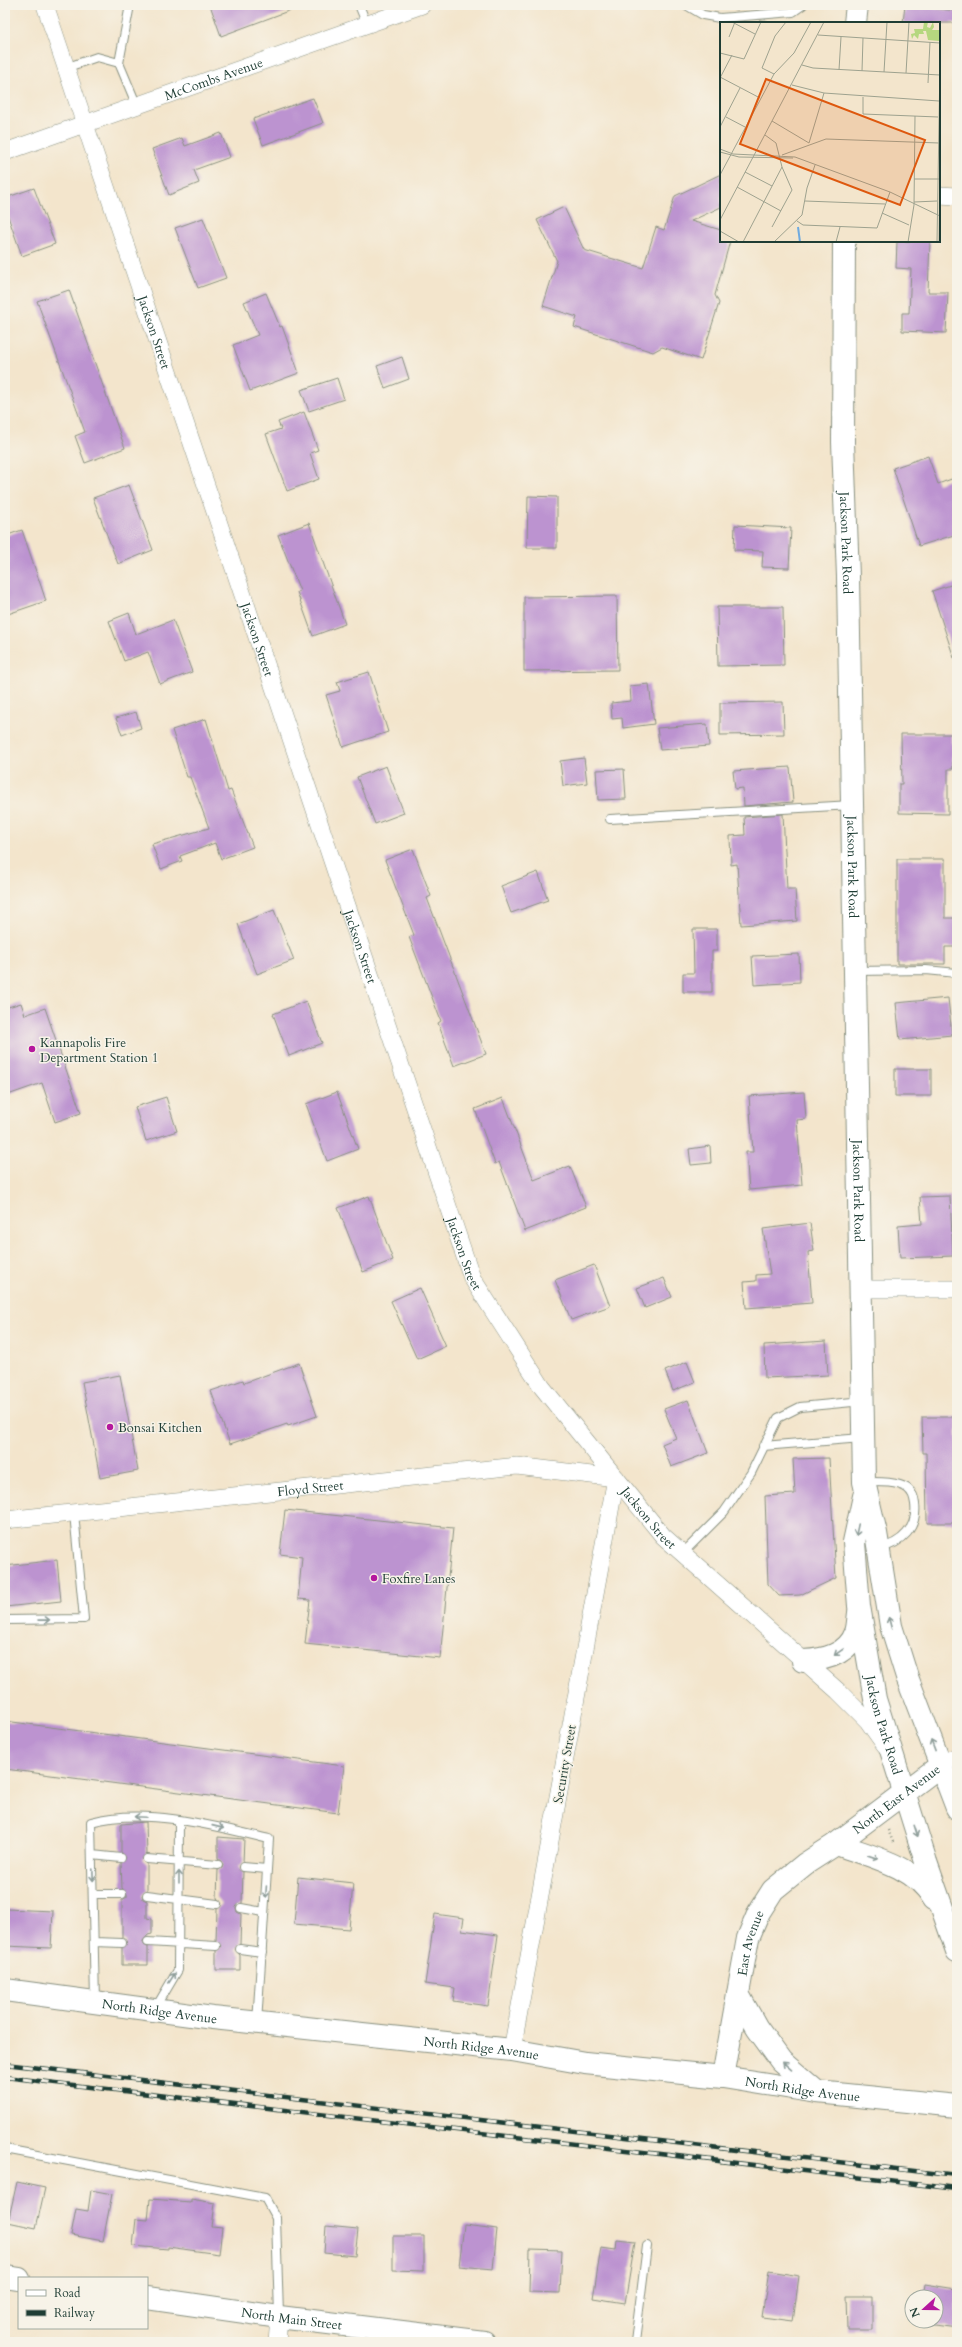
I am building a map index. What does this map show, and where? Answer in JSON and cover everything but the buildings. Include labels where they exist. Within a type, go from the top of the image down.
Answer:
[{"type":"main road","points":[[855,22],[857,5]]},
{"type":"main road","name":"Jackson Park Road","points":[[844,242],[844,442],[853,805],[864,1487],[854,1542],[860,1606],[875,1699],[892,1759],[957,1951]]},
{"type":"main road","name":"Jackson Park Road","points":[[864,1487],[878,1548],[891,1626],[905,1671],[949,1761],[957,1808]]},
{"type":"main road","points":[[803,1661],[832,1657],[843,1649],[856,1633],[860,1606]]},
{"type":"main road","name":"North East Avenue","points":[[836,1844],[949,1761]]},
{"type":"main road","points":[[836,1844],[890,1864],[922,1883],[933,1896],[945,1918]]},
{"type":"main road","name":"East Avenue","points":[[723,2077],[748,1938],[759,1912],[773,1890],[805,1864],[836,1844]]},
{"type":"main road","name":"North Ridge Avenue","points":[[5,1990],[257,2023],[512,2050],[585,2063],[723,2077],[817,2092],[957,2106]]},
{"type":"main road","points":[[738,1994],[757,2028],[781,2061],[817,2092]]},
{"type":"main road","points":[[5,2277],[18,2279]]},
{"type":"main road","name":"North Main Street","points":[[148,2298],[279,2317],[484,2342]]},
{"type":"street","name":"Jackson Street","points":[[45,5],[472,1278],[542,1387],[663,1536],[868,1721],[892,1759]]},
{"type":"street","name":"McCombs Avenue","points":[[5,152],[422,5]]},
{"type":"street","points":[[940,195],[957,196]]},
{"type":"street","points":[[861,1289],[957,1288]]},
{"type":"street","name":"Floyd Street","points":[[5,1520],[517,1466],[616,1478]]},
{"type":"street","name":"Security Street","points":[[512,2050],[616,1478]]},
{"type":"street","points":[[277,2342],[279,2317]]},
{"type":"lane","points":[[130,5],[119,62],[137,106]]},
{"type":"lane","points":[[359,5],[367,25]]},
{"type":"lane","points":[[686,5],[703,15],[720,18],[793,12],[803,5]]},
{"type":"lane","points":[[65,68],[97,57],[119,62]]},
{"type":"lane","points":[[610,819],[853,805]]},
{"type":"lane","points":[[855,970],[926,970],[957,973]]},
{"type":"lane","points":[[682,1554],[724,1512],[751,1473],[778,1418],[800,1407],[863,1401]]},
{"type":"lane","points":[[764,1446],[863,1438]]},
{"type":"lane","points":[[864,1487],[891,1483],[906,1488],[913,1495],[916,1512],[914,1526],[902,1539],[888,1546],[878,1548]]},
{"type":"lane","points":[[5,1620],[84,1619],[74,1513]]},
{"type":"lane","points":[[95,2002],[95,1942],[91,1822],[107,1817],[139,1816],[208,1824],[269,1839],[257,2023]]},
{"type":"lane","points":[[154,2010],[178,1970],[179,1821]]},
{"type":"lane","points":[[92,1855],[121,1858]]},
{"type":"lane","points":[[147,1859],[218,1865]]},
{"type":"lane","points":[[243,1867],[267,1869]]},
{"type":"lane","points":[[93,1894],[122,1894]]},
{"type":"lane","points":[[147,1895],[217,1904]]},
{"type":"lane","points":[[241,1908],[264,1912]]},
{"type":"lane","points":[[95,1942],[122,1943]]},
{"type":"lane","points":[[148,1942],[216,1946]]},
{"type":"lane","points":[[240,1949],[262,1952]]},
{"type":"lane","points":[[5,2149],[265,2198],[276,2218],[279,2317]]},
{"type":"lane","points":[[635,2342],[647,2246]]},
{"type":"railway","points":[[5,2064],[957,2176]]},
{"type":"railway","points":[[5,2077],[957,2189]]},
{"type":"place","name":"Kannapolis Fire Department Station 1","points":[[32,1049]]},
{"type":"place","name":"Bonsai Kitchen","points":[[110,1427]]},
{"type":"place","name":"Foxfire Lanes","points":[[374,1578]]}]
